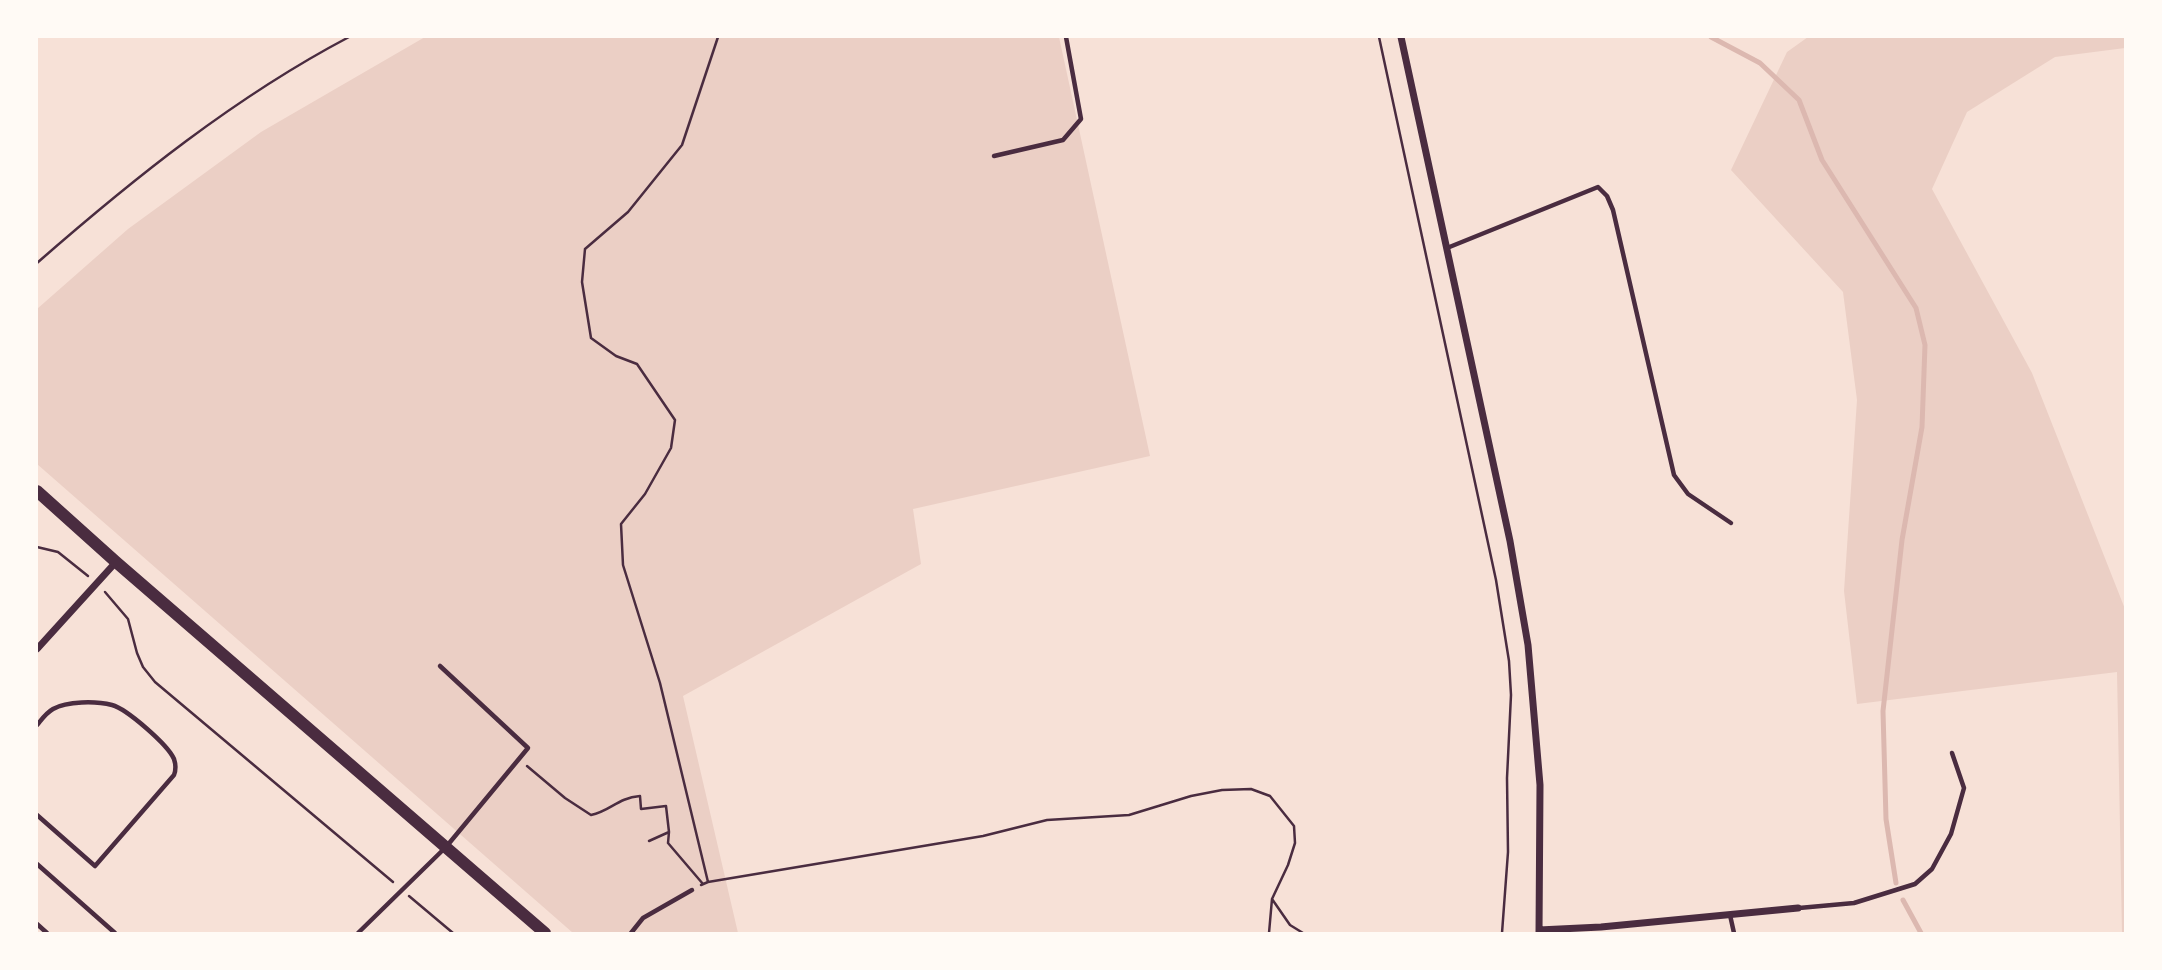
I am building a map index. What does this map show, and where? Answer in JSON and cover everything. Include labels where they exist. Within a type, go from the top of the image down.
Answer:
[{"type":"main road","points":[[37,491],[544,933]]},
{"type":"street","points":[[1401,37],[1510,541],[1528,645],[1541,785],[1539,932],[1601,930],[1798,908]]},
{"type":"street","points":[[37,649],[116,562]]},
{"type":"lane","points":[[994,156],[1063,140],[1082,120],[1066,37]]},
{"type":"lane","points":[[1447,248],[1598,187],[1607,196],[1613,209],[1675,475],[1688,494],[1731,523]]},
{"type":"lane","points":[[358,933],[446,848],[528,748],[440,666]]},
{"type":"lane","points":[[37,725],[54,709],[64,705],[111,705],[121,709],[169,751],[176,768],[174,775],[95,866],[37,815]]},
{"type":"lane","points":[[1798,908],[1854,903],[1915,884],[1932,869],[1951,834],[1964,788],[1952,753]]},
{"type":"lane","points":[[37,863],[115,933]]},
{"type":"lane","points":[[631,933],[643,918],[692,890]]},
{"type":"lane","points":[[1730,914],[1734,933]]},
{"type":"lane","points":[[37,923],[47,933]]},
{"type":"path","points":[[37,264],[99,209],[217,118],[349,37]]},
{"type":"path","points":[[708,881],[660,683],[623,565],[621,524],[645,494],[671,448],[674,420],[637,363],[616,356],[590,338],[582,282],[585,250],[628,212],[682,145],[718,37]]},
{"type":"path","points":[[1379,37],[1496,580],[1509,662],[1511,695],[1507,778],[1508,852],[1502,933]]},
{"type":"path","points":[[37,547],[58,552],[83,572]]},
{"type":"path","points":[[116,602],[128,619],[136,653],[155,682],[453,933]]},
{"type":"path","points":[[519,759],[565,798],[592,815],[627,797],[640,796],[641,809],[666,806],[668,843],[704,884]]},
{"type":"path","points":[[692,890],[708,881],[983,836],[1047,820],[1129,815],[1191,796],[1222,790],[1251,789],[1270,796],[1294,826],[1295,843],[1272,899],[1269,933]]},
{"type":"path","points":[[649,841],[669,832]]},
{"type":"path","points":[[1272,899],[1290,925],[1303,933]]},
{"type":"shaded area","points":[[425,37],[1059,37],[1150,456],[913,509],[921,564],[683,696],[738,933],[573,933],[37,464],[37,309],[128,229],[261,132]]},
{"type":"shaded area","points":[[1808,37],[2125,37],[2125,48],[2055,57],[1967,112],[1932,189],[2032,373],[2125,609],[2125,933],[2122,933],[2117,672],[1857,704],[1844,591],[1857,400],[1843,292],[1731,170],[1787,52]]},
{"type":"waterway","points":[[1711,37],[1760,63],[1799,100],[1822,160],[1916,308],[1925,345],[1922,427],[1902,540],[1883,711],[1886,819],[1896,883]]},
{"type":"waterway","points":[[1903,900],[1921,933]]}]
